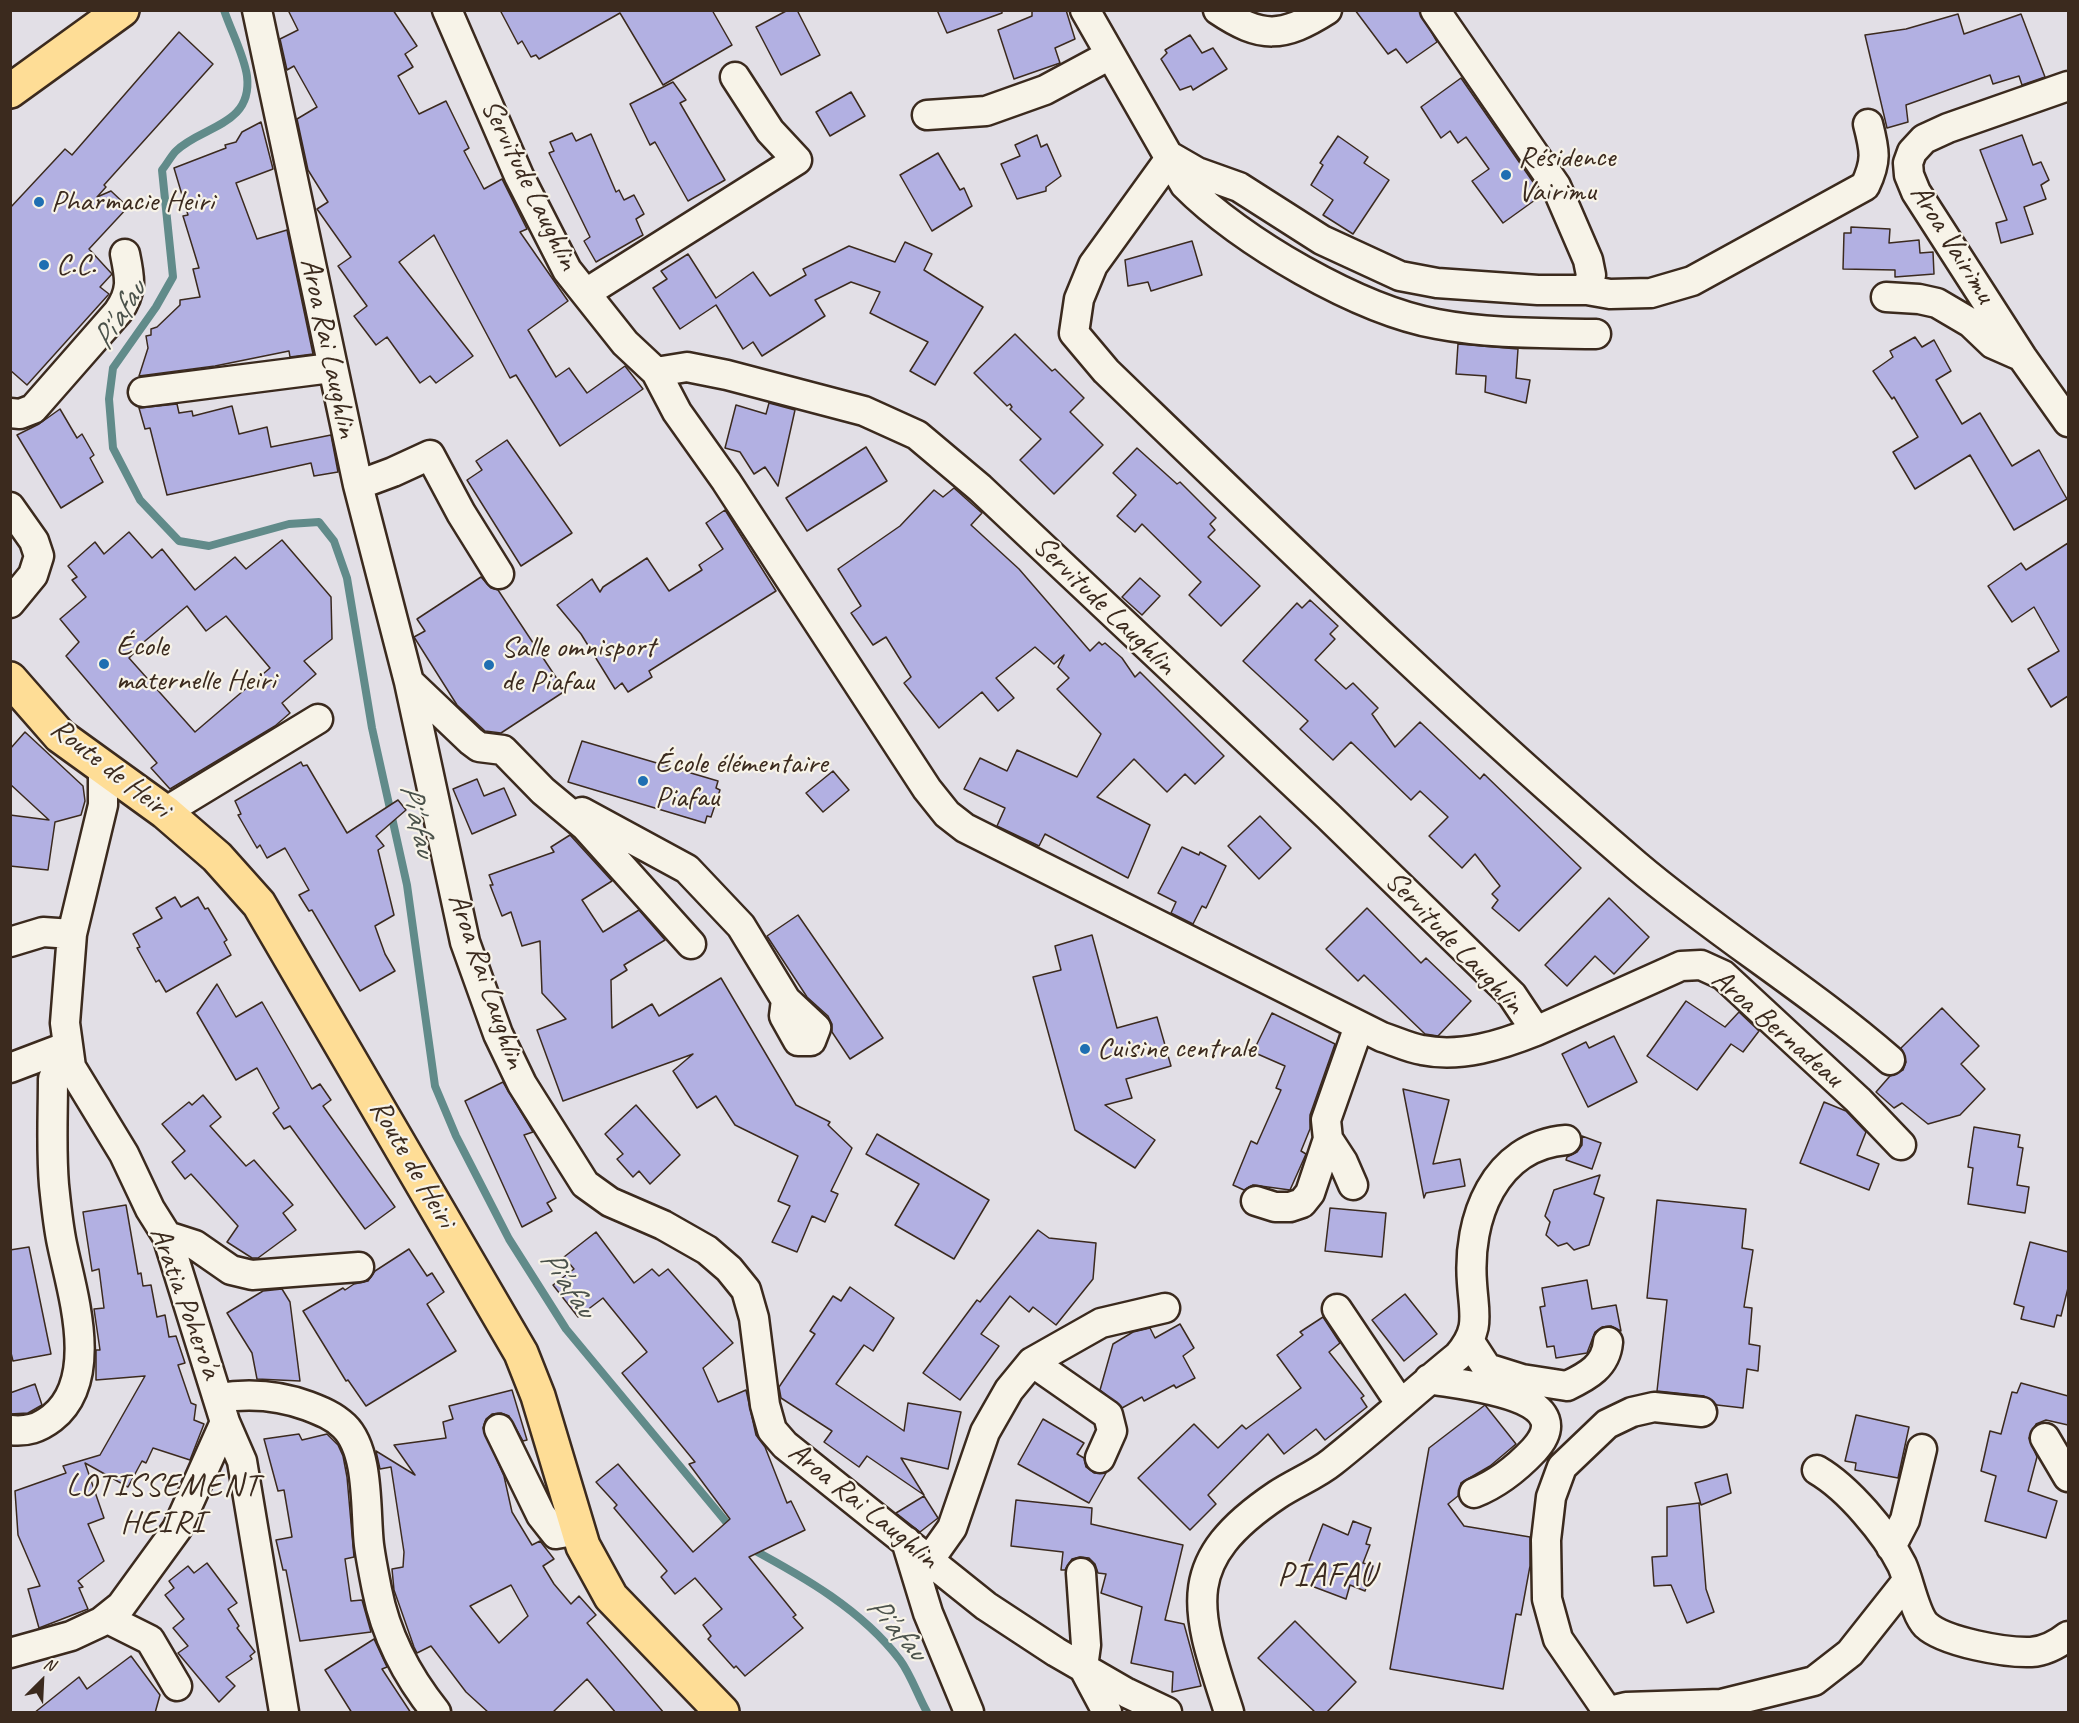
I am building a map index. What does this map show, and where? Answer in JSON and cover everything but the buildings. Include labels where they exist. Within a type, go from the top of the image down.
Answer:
[{"type":"main road","points":[[10,91],[122,10]]},
{"type":"main road","name":"Route de Heiri","points":[[10,679],[60,736],[165,812],[217,857],[259,904],[445,1219],[521,1353],[538,1396],[583,1546],[611,1597],[722,1713]]},
{"type":"street","name":"Aroa Rai Laughlin","points":[[257,10],[357,485],[409,682],[465,942],[498,1034],[522,1084],[585,1184],[610,1202],[663,1225],[707,1250],[729,1269],[746,1290],[754,1318],[765,1405],[772,1430],[806,1463],[930,1559],[986,1606],[1083,1667],[1167,1713]]},
{"type":"street","name":"Servitude Laughlin","points":[[447,10],[551,243],[625,343],[656,372],[676,412],[726,481],[927,789],[947,814],[966,828],[1359,1026],[1422,1050],[1461,1052],[1506,1043],[1536,1031],[1512,995],[1344,831],[988,495],[917,435],[864,411],[727,375],[687,367],[656,372]]},
{"type":"street","points":[[1085,10],[1185,185],[1203,203],[1270,251],[1380,308],[1437,324],[1512,332],[1596,334]]},
{"type":"street","points":[[1218,10],[1250,30],[1278,34],[1304,25],[1327,10]]},
{"type":"street","points":[[1435,10],[1556,186],[1588,260],[1591,275],[1587,290]]},
{"type":"street","points":[[927,115],[976,112],[996,108],[1056,85],[1110,55]]},
{"type":"street","points":[[586,293],[797,160],[770,131],[735,77]]},
{"type":"street","name":"Aroa Vairimu","points":[[2068,86],[1948,128],[1924,139],[1908,163],[1909,175],[1916,192],[2022,357],[2068,422]]},
{"type":"street","points":[[1171,158],[1197,172],[1239,187],[1322,240],[1400,276],[1484,287],[1587,290],[1610,294],[1651,293],[1692,281],[1865,186],[1874,166],[1874,147],[1868,124]]},
{"type":"street","points":[[1171,158],[1093,265],[1078,299],[1074,333],[1106,371],[1149,413],[1365,621],[1506,751],[1639,867],[1852,1028],[1890,1060]]},
{"type":"street","points":[[10,413],[26,412],[40,402],[123,305],[131,287],[125,254]]},
{"type":"street","name":"Aroa Vairimu","points":[[1886,297],[1938,303],[1971,323],[1993,344],[2022,357]]},
{"type":"street","points":[[143,392],[331,368]]},
{"type":"street","points":[[357,485],[393,472],[430,454],[461,513],[499,574]]},
{"type":"street","points":[[10,507],[34,542],[39,556],[33,575],[10,603]]},
{"type":"street","points":[[409,682],[479,747],[503,750],[543,791],[585,826],[692,944]]},
{"type":"street","points":[[165,812],[318,720]]},
{"type":"street","name":"Aratia Pohero'a","points":[[103,768],[103,806],[72,933],[65,1023],[69,1056],[124,1154],[150,1209],[167,1236],[222,1410],[244,1471],[278,1709]]},
{"type":"street","points":[[543,791],[687,869],[741,926],[786,1000]]},
{"type":"street","points":[[10,942],[43,932],[72,933]]},
{"type":"street","name":"Aroa Bernadeau","points":[[1536,1031],[1681,966],[1701,965],[1723,975],[1858,1100],[1901,1145]]},
{"type":"street","points":[[1256,1201],[1275,1207],[1290,1208],[1302,1203],[1317,1179],[1328,1139],[1326,1120],[1359,1026]]},
{"type":"street","points":[[10,1068],[69,1056]]},
{"type":"street","points":[[10,1430],[23,1432],[42,1426],[60,1412],[73,1389],[80,1353],[76,1307],[62,1242],[54,1184],[53,1079],[69,1056]]},
{"type":"street","points":[[1328,1139],[1343,1162],[1353,1185]]},
{"type":"street","points":[[1229,1713],[1212,1667],[1203,1621],[1203,1589],[1210,1562],[1222,1540],[1244,1519],[1279,1494],[1331,1464],[1458,1356],[1470,1342],[1475,1328],[1476,1304],[1472,1283],[1473,1250],[1478,1221],[1489,1188],[1507,1165],[1528,1149],[1546,1141],[1566,1140]]},
{"type":"street","points":[[167,1236],[195,1245],[231,1270],[252,1275],[359,1267]]},
{"type":"street","points":[[930,1559],[952,1527],[985,1432],[1009,1390],[1032,1362],[1101,1323],[1165,1308]]},
{"type":"street","points":[[1337,1309],[1400,1403]]},
{"type":"street","points":[[1470,1342],[1487,1368],[1522,1379],[1567,1386],[1600,1366],[1607,1353],[1608,1342]]},
{"type":"street","points":[[1032,1362],[1108,1415],[1112,1431],[1100,1458]]},
{"type":"street","points":[[1429,1380],[1504,1392],[1530,1404],[1543,1415],[1546,1427],[1542,1441],[1527,1458],[1492,1486],[1474,1493]]},
{"type":"street","points":[[10,1653],[71,1636],[106,1618],[121,1606],[142,1581],[177,1529],[222,1410],[249,1394],[295,1401],[325,1412],[345,1427],[358,1450],[369,1545],[388,1632],[405,1668],[436,1713]]},
{"type":"street","points":[[1702,1412],[1654,1407],[1632,1412],[1607,1424],[1562,1467],[1551,1497],[1546,1540],[1547,1599],[1558,1639],[1613,1710],[1721,1704],[1814,1681],[1850,1653],[1907,1581]]},
{"type":"street","points":[[499,1429],[532,1499],[556,1534],[579,1530]]},
{"type":"street","points":[[2045,1438],[2068,1477]]},
{"type":"street","points":[[1891,1547],[1905,1520],[1922,1449]]},
{"type":"street","points":[[1817,1470],[1829,1477],[1868,1516],[1891,1547],[1924,1624],[1945,1637],[1986,1646],[2032,1652],[2057,1645],[2068,1636]]},
{"type":"street","points":[[906,1540],[928,1613],[969,1713]]},
{"type":"street","points":[[1081,1573],[1086,1645],[1083,1667],[1107,1713]]},
{"type":"street","points":[[106,1618],[150,1640],[177,1686]]},
{"type":"waterway","name":"Pi'afau","points":[[224,10],[245,68],[247,93],[242,105],[234,115],[186,143],[174,153],[162,170],[173,277],[156,307],[113,368],[109,399],[113,448],[140,500],[179,541],[209,546],[289,524],[319,522],[334,541],[347,578],[372,728],[407,885],[435,1086],[456,1136],[509,1239],[566,1329],[732,1529]]},
{"type":"waterway","name":"Pi'afau","points":[[750,1548],[831,1596],[868,1625],[900,1660],[927,1712]]},
{"type":"place","name":"Résidence Vairimu","points":[[1506,175]]},
{"type":"place","name":"Pharmacie Heiri","points":[[39,202]]},
{"type":"place","name":"C.C.","points":[[44,265]]},
{"type":"place","name":"École maternelle Heiri","points":[[104,664]]},
{"type":"place","name":"Salle omnisport de Piafau","points":[[489,665]]},
{"type":"place","name":"École élémentaire Piafau","points":[[643,781]]},
{"type":"place","name":"Cuisine centrale","points":[[1085,1049]]},
{"type":"district","name":"LOTISSEMENT HEIRI","points":[[163,1506]]},
{"type":"district","name":"PIAFAU","points":[[1327,1576]]}]
